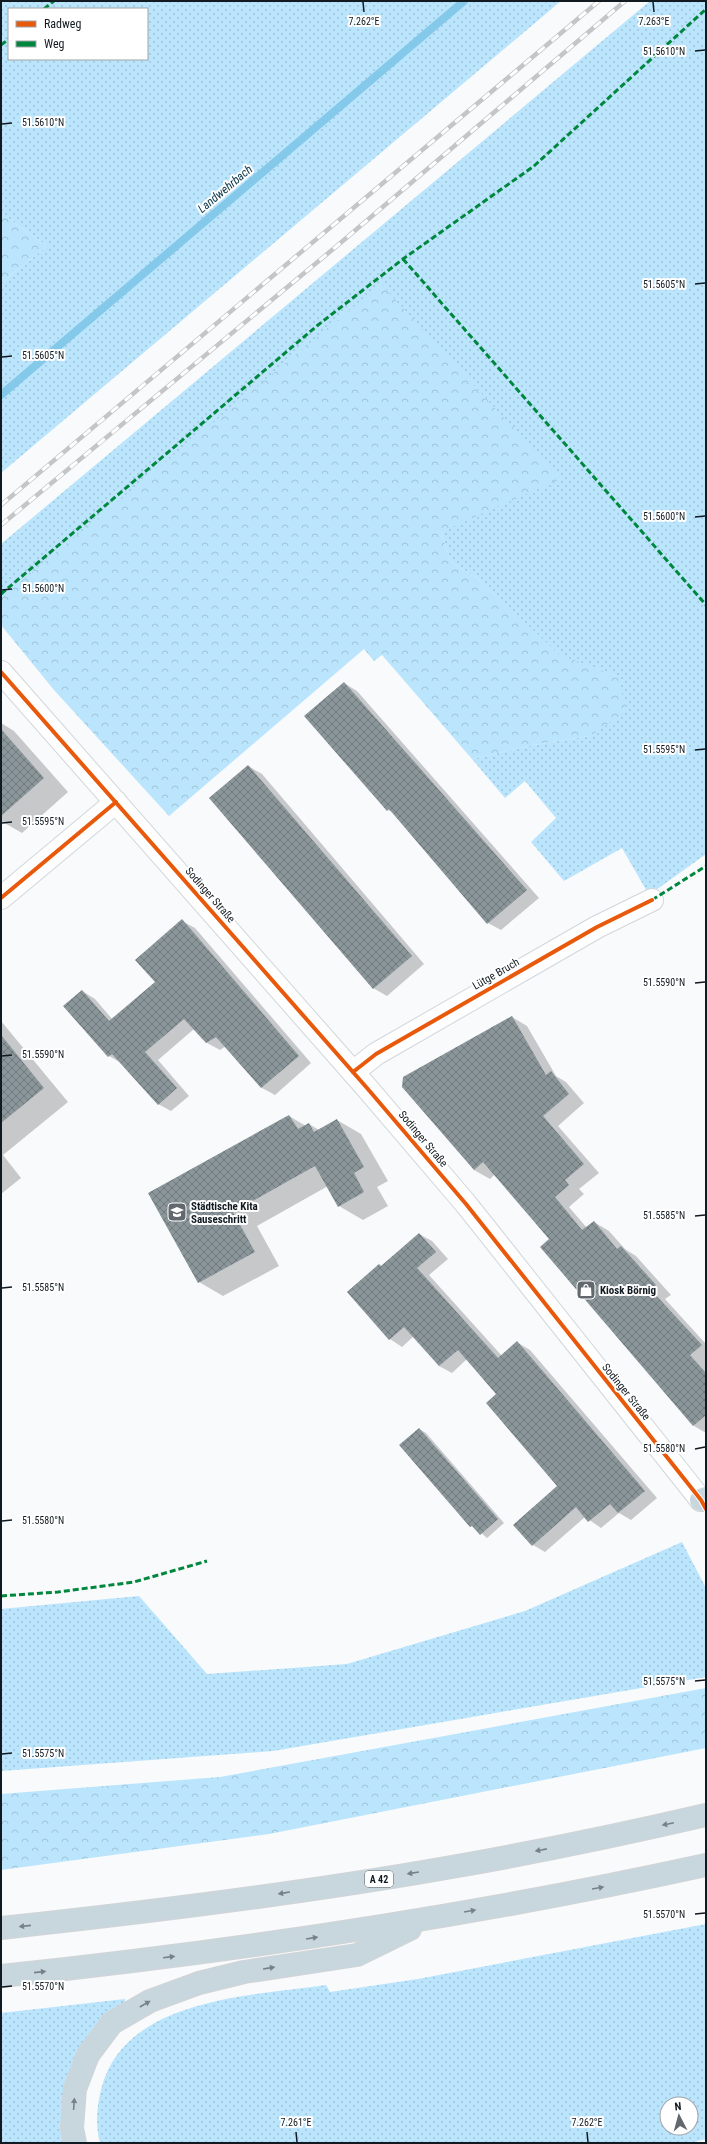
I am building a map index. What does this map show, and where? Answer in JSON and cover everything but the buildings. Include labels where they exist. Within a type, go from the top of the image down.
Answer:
[{"type":"highway","name":"A 42","points":[[1,1928],[241,1900],[446,1868],[614,1836],[706,1816]]},
{"type":"highway","points":[[1,1976],[129,1963],[271,1944],[432,1918],[626,1882],[706,1865]]},
{"type":"highway","points":[[75,2143],[72,2128],[75,2089],[88,2055],[112,2023],[150,2001],[199,1983],[244,1972],[357,1954],[432,1918]]},
{"type":"street","name":"Sodinger Straße","points":[[1,672],[353,1072],[466,1204],[704,1499]]},
{"type":"street","points":[[1,898],[116,802]]},
{"type":"street","name":"Lütge Bruch","points":[[353,1072],[376,1054],[395,1042],[597,927],[652,900]]},
{"type":"green space","points":[[4,1],[561,1],[1,473],[1,283],[47,246],[1,213],[1,4]]},
{"type":"green space","points":[[650,1],[706,1],[706,854],[649,895],[622,848],[564,881],[531,842],[556,818],[525,781],[505,798],[472,759],[533,745],[590,736],[617,676],[560,656],[477,578],[451,562],[441,532],[468,518],[1,598],[1,544]]},
{"type":"green space","points":[[1,213],[47,246],[1,283]]},
{"type":"green space","points":[[381,284],[560,479],[441,532],[451,562],[477,578],[560,655],[617,676],[627,711],[590,736],[533,745],[472,759],[382,655],[374,661],[364,649],[169,816],[54,690],[1,625],[1,598]]},
{"type":"green space","points":[[682,1542],[706,1588],[706,1677],[273,1751],[1,1771],[1,1609],[139,1596],[207,1674],[347,1664],[525,1611]]},
{"type":"green space","points":[[706,1688],[706,1748],[269,1834],[1,1870],[1,1794],[220,1777]]},
{"type":"green space","points":[[706,1924],[706,2139],[690,2143],[100,2143],[98,2136],[97,2114],[102,2086],[116,2057],[137,2035],[164,2018],[195,2007],[229,1999],[326,1985],[330,1992],[418,1979]]},
{"type":"green space","points":[[125,1999],[125,2002],[104,2021],[64,2143],[1,2143],[1,2013]]},
{"type":"waterway","name":"Landwehrbach","points":[[1,395],[464,1]]},
{"type":"railway","points":[[1,505],[599,1]]},
{"type":"railway","points":[[1,525],[338,245],[625,1]]},
{"type":"marked path","points":[[45,8],[54,1]]},
{"type":"marked path","points":[[1,594],[318,325],[403,259],[534,166],[706,9]]},
{"type":"marked path","points":[[1,45],[8,40]]},
{"type":"marked path","points":[[403,259],[706,605]]},
{"type":"marked path","points":[[652,900],[706,866]]},
{"type":"marked path","points":[[1,1596],[58,1592],[134,1582],[207,1561]]},
{"type":"cycle path","points":[[1,672],[367,1088],[466,1204],[701,1500],[706,1509]]},
{"type":"cycle path","points":[[1,898],[116,802]]},
{"type":"cycle path","points":[[353,1072],[376,1054],[597,927],[652,900]]},
{"type":"place","name":"Städtische Kita Sauseschritt","points":[[177,1212]]},
{"type":"place","name":"Kiosk Börnig","points":[[586,1290]]}]
